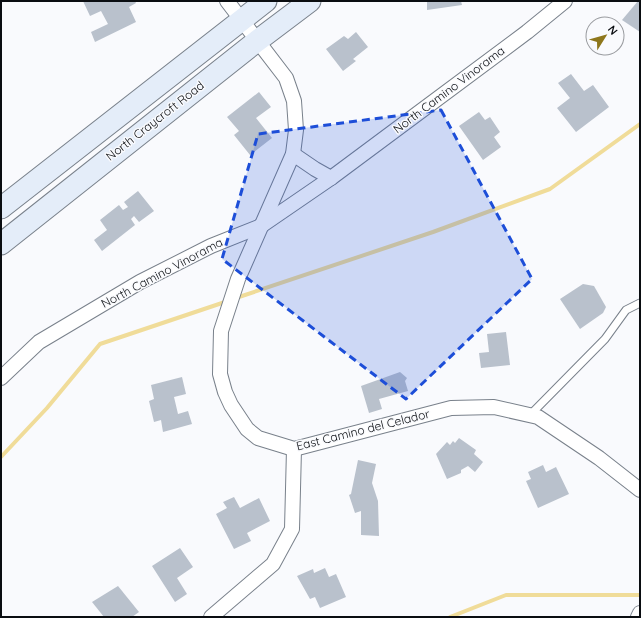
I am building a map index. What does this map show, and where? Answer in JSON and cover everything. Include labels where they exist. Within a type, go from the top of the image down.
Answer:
[{"type":"main road","points":[[1,208],[266,1]]},
{"type":"main road","name":"North Craycroft Road","points":[[1,244],[257,41],[310,1]]},
{"type":"street","name":"East Camino del Celador","points":[[227,1],[286,78],[294,101],[296,130],[293,154],[238,279],[221,331],[220,374],[230,405],[246,429],[258,438],[294,449],[451,408],[494,407],[538,417],[599,458],[640,490]]},
{"type":"street","name":"North Camino Vinorama","points":[[1,378],[39,342],[140,282],[210,246],[261,226],[331,178],[527,32],[565,1]]},
{"type":"street","points":[[293,154],[331,178]]},
{"type":"street","points":[[211,617],[273,564],[292,529],[294,449]]},
{"type":"street","points":[[638,617],[640,613]]},
{"type":"lane","points":[[530,415],[604,339],[626,310],[640,304]]},
{"type":"highlighted area","points":[[441,110],[532,279],[406,399],[222,259],[258,134]]},
{"type":"building","points":[[83,1],[135,1],[136,3],[129,7],[136,22],[95,42],[91,32],[108,24],[101,11],[90,16]]},
{"type":"building","points":[[427,1],[461,1],[462,5],[427,10]]},
{"type":"building","points":[[638,1],[640,1],[640,32],[625,22],[625,16]]},
{"type":"building","points":[[356,32],[368,47],[353,59],[356,61],[343,71],[326,49],[344,36],[348,39]]},
{"type":"building","points":[[571,74],[584,91],[593,85],[609,107],[576,132],[557,108],[570,98],[558,83]]},
{"type":"building","points":[[259,92],[271,107],[256,118],[272,138],[250,155],[234,135],[239,131],[227,117]]},
{"type":"building","points":[[479,112],[485,120],[490,117],[500,132],[494,137],[501,147],[483,160],[459,126]]},
{"type":"building","points":[[138,191],[154,211],[139,222],[134,216],[131,219],[135,225],[102,251],[94,240],[107,230],[100,220],[119,205],[123,210],[128,207],[124,202]]},
{"type":"building","points":[[583,284],[594,286],[606,307],[603,313],[580,329],[560,299]]},
{"type":"building","points":[[506,332],[510,365],[481,368],[479,353],[489,352],[487,334]]},
{"type":"building","points":[[400,372],[407,378],[405,381],[408,391],[379,399],[382,409],[369,413],[361,386]]},
{"type":"building","points":[[182,377],[186,394],[174,397],[178,414],[188,411],[192,424],[163,432],[161,420],[154,422],[149,401],[154,399],[151,385]]},
{"type":"building","points":[[459,438],[476,450],[474,454],[483,462],[475,472],[468,466],[461,470],[461,473],[447,479],[436,454],[447,442],[450,445],[453,441],[455,443]]},
{"type":"building","points":[[358,460],[376,464],[372,483],[378,501],[379,536],[361,535],[361,511],[355,513],[349,495],[351,494]]},
{"type":"building","points":[[543,465],[546,472],[556,467],[569,494],[538,508],[526,481],[531,479],[528,472]]},
{"type":"building","points":[[234,497],[240,508],[259,498],[270,521],[247,533],[251,541],[234,549],[216,514],[227,508],[223,502]]},
{"type":"building","points":[[180,548],[193,567],[177,578],[187,594],[175,602],[152,566]]},
{"type":"building","points":[[325,568],[329,577],[336,574],[346,597],[320,608],[315,597],[310,599],[297,576],[313,569],[314,573]]},
{"type":"building","points":[[118,586],[139,612],[132,617],[104,617],[92,602]]},
{"type":"waterway","points":[[236,298],[433,232],[550,189],[640,124]]},
{"type":"waterway","points":[[1,457],[47,408],[100,344],[228,301]]},
{"type":"waterway","points":[[450,617],[506,595],[640,595]]}]
